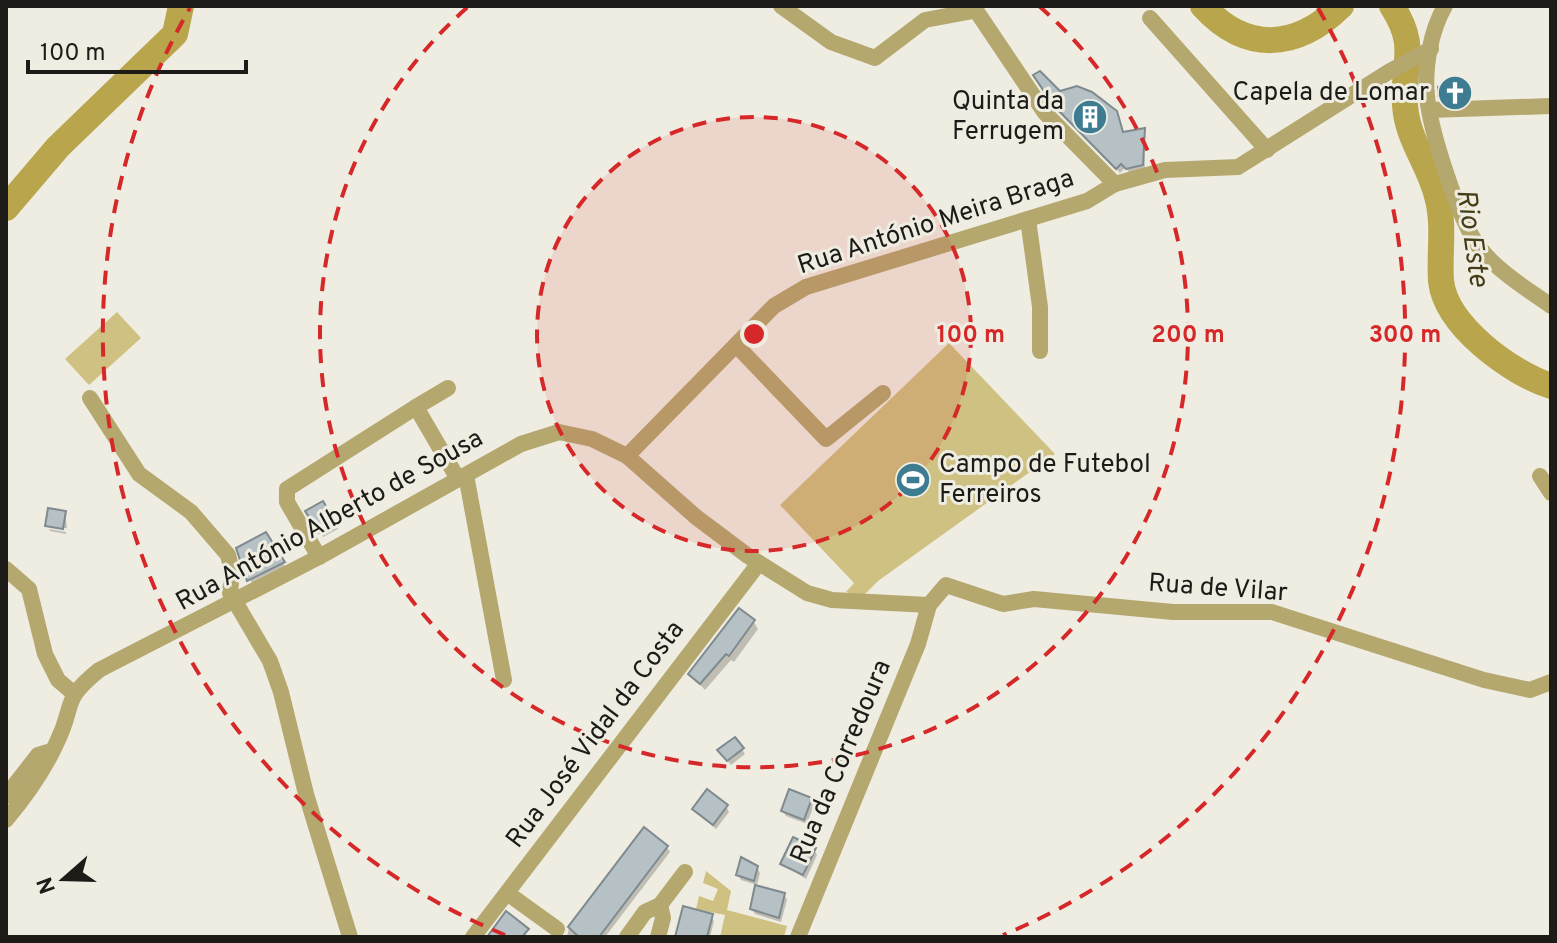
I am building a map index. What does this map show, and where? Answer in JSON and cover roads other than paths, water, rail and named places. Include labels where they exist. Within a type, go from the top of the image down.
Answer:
[{"type":"street","points":[[781,6],[831,42],[875,58],[925,20],[973,9],[1045,113],[1115,184]]},
{"type":"street","points":[[1445,6],[1436,21],[1427,51],[1426,77],[1430,110],[1468,230],[1491,260],[1551,306]]},
{"type":"street","points":[[1150,18],[1267,150]]},
{"type":"street","name":"Rua António Meira Braga","points":[[623,455],[774,306],[806,287],[1087,201],[1115,184],[1165,170],[1238,167],[1427,51]]},
{"type":"street","points":[[1430,110],[1551,106]]},
{"type":"street","points":[[1028,219],[1040,307],[1040,351]]},
{"type":"street","points":[[736,345],[826,439],[883,393]]},
{"type":"street","points":[[319,557],[287,502],[287,489],[448,388]]},
{"type":"street","points":[[90,398],[139,474],[191,512],[228,555],[233,600],[270,661],[281,692],[306,794],[350,937]]},
{"type":"street","points":[[416,407],[462,477],[504,680]]},
{"type":"street","name":"Rua António Alberto de Sousa","points":[[72,692],[99,670],[319,557],[521,444],[559,432],[592,439],[623,455]]},
{"type":"street","points":[[623,455],[696,517],[807,593],[832,600],[929,605]]},
{"type":"street","points":[[1540,476],[1551,493]]},
{"type":"street","name":"Rua José Vidal da Costa","points":[[473,937],[759,563]]},
{"type":"street","points":[[6,569],[29,589],[45,654],[58,680],[72,692],[53,750],[29,793],[6,820]]},
{"type":"street","name":"Rua de Vilar","points":[[929,605],[946,585],[1003,604],[1034,599],[1173,612],[1272,612],[1484,680],[1530,690],[1551,682]]},
{"type":"street","name":"Rua da Corredoura","points":[[798,937],[918,644],[929,605]]},
{"type":"street","points":[[6,796],[38,755],[53,750]]},
{"type":"street","points":[[627,937],[645,912],[660,905],[685,872]]},
{"type":"street","points":[[507,893],[557,929]]},
{"type":"street","points":[[658,937],[663,918],[660,905]]},
{"type":"waterway","name":"Rio Este","points":[[6,208],[58,147],[175,34],[181,6]]},
{"type":"waterway","name":"Rio Este","points":[[1203,6],[1236,32],[1271,40],[1289,38],[1306,31],[1341,6]]},
{"type":"waterway","name":"Rio Este","points":[[1392,6],[1407,44],[1407,117],[1439,207],[1441,281],[1446,298],[1467,331],[1483,346],[1518,370],[1551,386]]},
{"type":"place","name":"Capela de Lomar","points":[[1455,93]]},
{"type":"place","name":"Quinta da Ferrugem","points":[[1090,117]]},
{"type":"place","name":"Campo de Futebol Ferreiros","points":[[913,480]]}]
